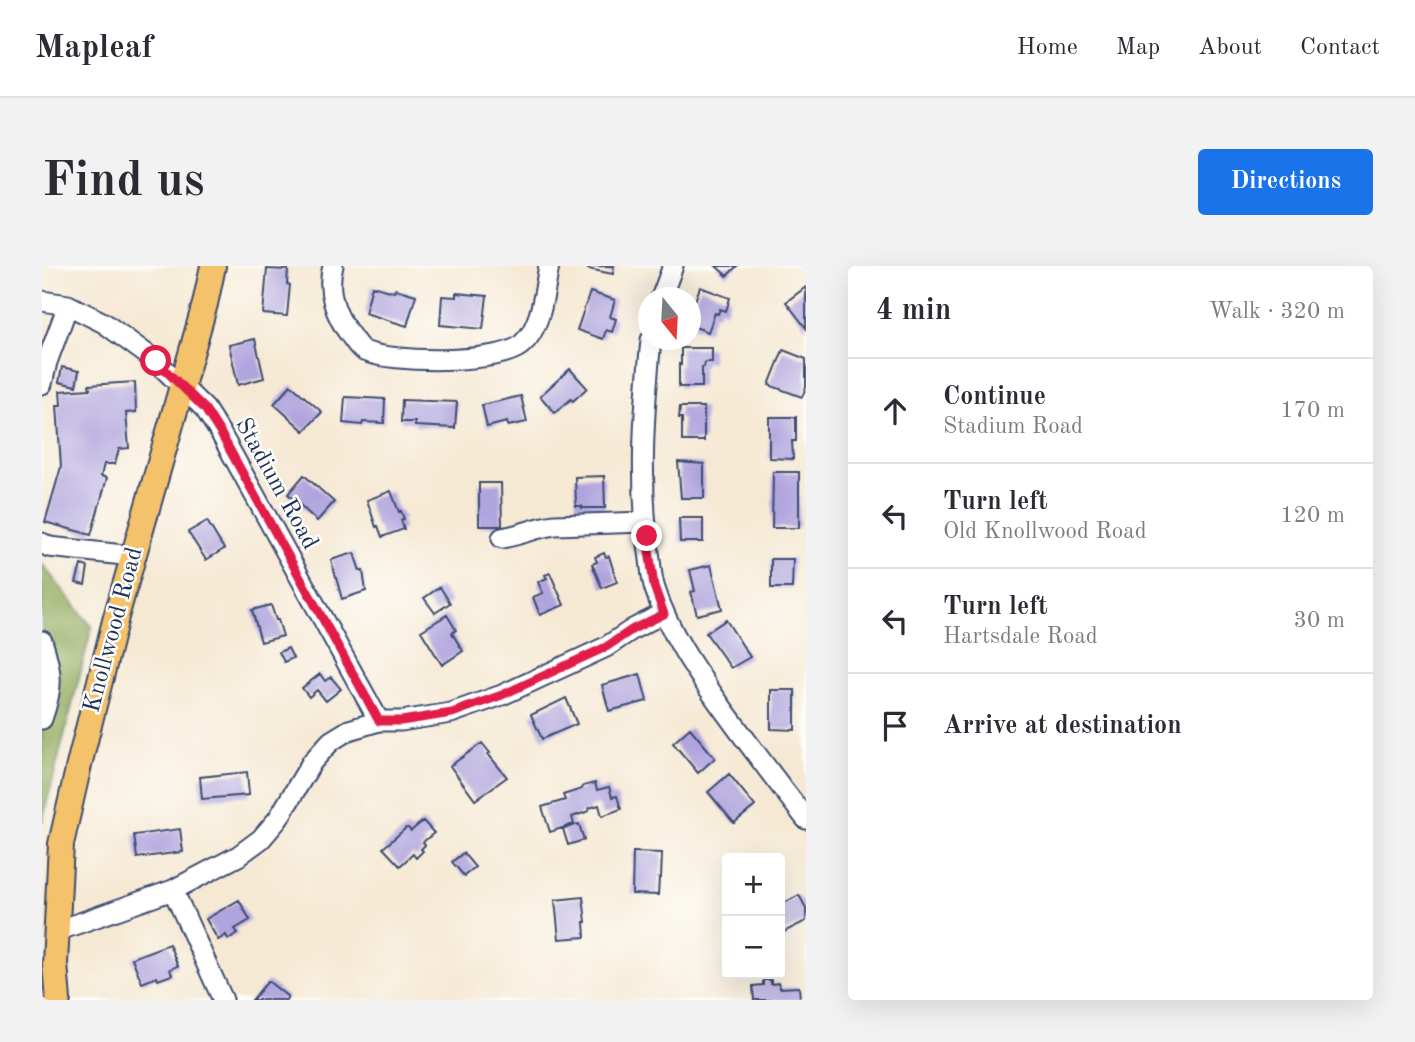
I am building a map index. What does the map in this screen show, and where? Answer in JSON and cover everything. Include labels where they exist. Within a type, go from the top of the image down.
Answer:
[{"type":"main road","name":"Knollwood Road","points":[[52,992],[61,844],[116,617],[205,304],[213,266]]},
{"type":"street","points":[[333,266],[331,296],[339,321],[361,350],[379,356],[457,360],[505,353],[521,345],[531,333],[540,313],[549,266]]},
{"type":"street","points":[[665,287],[673,266]]},
{"type":"street","name":"Stadium Road","points":[[42,300],[68,305],[104,323],[156,361],[205,409],[379,721]]},
{"type":"street","points":[[42,384],[47,362],[68,305]]},
{"type":"street","points":[[650,350],[643,462],[645,522],[654,586],[664,614],[688,660],[806,819]]},
{"type":"street","points":[[502,538],[555,525],[645,522]]},
{"type":"street","points":[[42,543],[49,547],[133,556]]},
{"type":"street","points":[[57,931],[173,890],[238,856],[261,839],[278,819],[312,762],[331,741],[349,730],[379,721],[401,721],[452,713],[502,695],[606,647],[633,629],[664,614]]},
{"type":"street","points":[[42,641],[50,665],[50,695],[42,719]]},
{"type":"street","points":[[173,890],[223,1000]]},
{"type":"green space","points":[[42,564],[92,627],[42,822]]},
{"type":"building","points":[[589,266],[614,266],[613,274],[588,269]]},
{"type":"building","points":[[716,266],[737,266],[727,276]]},
{"type":"building","points":[[267,269],[288,270],[287,284],[290,285],[287,316],[263,314]]},
{"type":"building","points":[[372,286],[416,295],[407,326],[365,313]]},
{"type":"building","points":[[701,287],[730,298],[726,311],[720,309],[718,314],[715,313],[708,332],[701,329]]},
{"type":"building","points":[[806,287],[806,328],[786,302]]},
{"type":"building","points":[[590,292],[615,300],[610,317],[616,319],[612,332],[606,330],[603,339],[577,330]]},
{"type":"building","points":[[456,293],[487,296],[483,329],[440,325],[442,296],[456,297]]},
{"type":"building","points":[[255,339],[264,378],[238,385],[229,345]]},
{"type":"building","points":[[712,348],[712,362],[705,362],[702,367],[702,387],[679,387],[679,364],[681,365],[681,350]]},
{"type":"building","points":[[783,350],[806,359],[806,387],[802,397],[769,385]]},
{"type":"building","points":[[62,367],[79,371],[76,386],[59,382]]},
{"type":"building","points":[[570,369],[587,388],[555,413],[540,396]]},
{"type":"building","points":[[135,382],[136,412],[126,413],[129,448],[119,449],[115,464],[104,464],[101,476],[107,478],[91,535],[45,522],[61,467],[57,405],[61,405],[60,391],[90,389],[89,385]]},
{"type":"building","points":[[291,385],[322,412],[304,431],[274,404]]},
{"type":"building","points":[[521,396],[527,422],[508,426],[507,422],[487,427],[482,405]]},
{"type":"building","points":[[345,397],[385,399],[384,423],[343,423]]},
{"type":"building","points":[[402,400],[457,402],[455,428],[415,426],[415,422],[401,422]]},
{"type":"building","points":[[680,407],[704,407],[704,441],[682,441]]},
{"type":"building","points":[[769,417],[796,417],[796,441],[792,441],[793,459],[769,458]]},
{"type":"building","points":[[678,462],[704,464],[704,498],[681,498]]},
{"type":"building","points":[[773,472],[799,472],[799,528],[772,528]]},
{"type":"building","points":[[304,475],[334,502],[317,521],[288,494]]},
{"type":"building","points":[[604,476],[605,508],[576,506],[575,477]]},
{"type":"building","points":[[479,483],[501,483],[502,526],[479,526]]},
{"type":"building","points":[[391,491],[404,519],[401,520],[404,529],[382,537],[367,500]]},
{"type":"building","points":[[679,518],[703,518],[703,542],[680,542]]},
{"type":"building","points":[[207,521],[224,549],[206,560],[188,532]]},
{"type":"building","points":[[354,553],[360,571],[363,571],[366,591],[342,599],[331,560]]},
{"type":"building","points":[[604,553],[606,557],[609,556],[617,582],[602,588],[592,564],[597,562],[595,557]]},
{"type":"building","points":[[771,559],[793,559],[792,588],[771,588]]},
{"type":"building","points":[[81,565],[88,567],[85,585],[76,583]]},
{"type":"building","points":[[711,565],[722,609],[697,615],[691,592],[695,591],[690,570]]},
{"type":"building","points":[[550,573],[564,605],[540,615],[533,597],[543,593],[538,582],[547,578],[545,575]]},
{"type":"building","points":[[440,587],[450,603],[435,613],[424,598]]},
{"type":"building","points":[[271,605],[283,636],[261,642],[252,610]]},
{"type":"building","points":[[447,615],[456,630],[452,633],[463,651],[442,665],[421,631]]},
{"type":"building","points":[[726,620],[750,657],[731,668],[706,633]]},
{"type":"building","points":[[288,648],[293,658],[284,662],[279,652]]},
{"type":"building","points":[[320,674],[325,681],[331,677],[341,689],[326,701],[317,690],[309,697],[302,688]]},
{"type":"building","points":[[640,674],[647,701],[609,711],[602,685]]},
{"type":"building","points":[[771,690],[795,690],[795,730],[771,729]]},
{"type":"building","points":[[566,698],[577,724],[542,739],[531,715]]},
{"type":"building","points":[[690,728],[715,758],[698,773],[673,743]]},
{"type":"building","points":[[482,743],[507,777],[475,800],[450,766]]},
{"type":"building","points":[[247,772],[249,795],[202,799],[200,777]]},
{"type":"building","points":[[729,774],[755,806],[734,823],[708,792]]},
{"type":"building","points":[[595,783],[597,790],[609,787],[612,797],[617,796],[621,809],[602,816],[599,805],[589,808],[589,811],[572,817],[574,824],[550,832],[542,807],[565,800],[563,795]]},
{"type":"building","points":[[423,821],[434,833],[423,842],[423,851],[416,858],[413,854],[400,866],[383,848],[406,828],[411,831]]},
{"type":"building","points":[[579,824],[584,840],[568,845],[563,829]]},
{"type":"building","points":[[180,829],[183,852],[137,858],[134,835]]},
{"type":"building","points":[[633,852],[662,853],[658,895],[632,894]]},
{"type":"building","points":[[463,853],[475,867],[464,876],[452,862]]},
{"type":"building","points":[[799,895],[806,908],[806,921],[785,932],[785,916],[785,902]]},
{"type":"building","points":[[583,897],[585,937],[559,939],[555,900]]},
{"type":"building","points":[[239,900],[250,920],[235,929],[238,933],[228,939],[226,935],[218,940],[206,919]]},
{"type":"building","points":[[169,944],[178,966],[170,969],[172,975],[142,983],[132,958]]},
{"type":"building","points":[[763,980],[771,980],[771,984],[779,983],[780,988],[799,987],[800,1000],[754,1000],[753,986],[763,985]]},
{"type":"building","points":[[268,981],[288,997],[286,1000],[252,1000]]},
{"type":"route","points":[[156,361],[205,409],[221,434],[379,721],[401,721],[452,713],[502,695],[606,647],[633,629],[664,614],[654,586],[647,536]]}]
